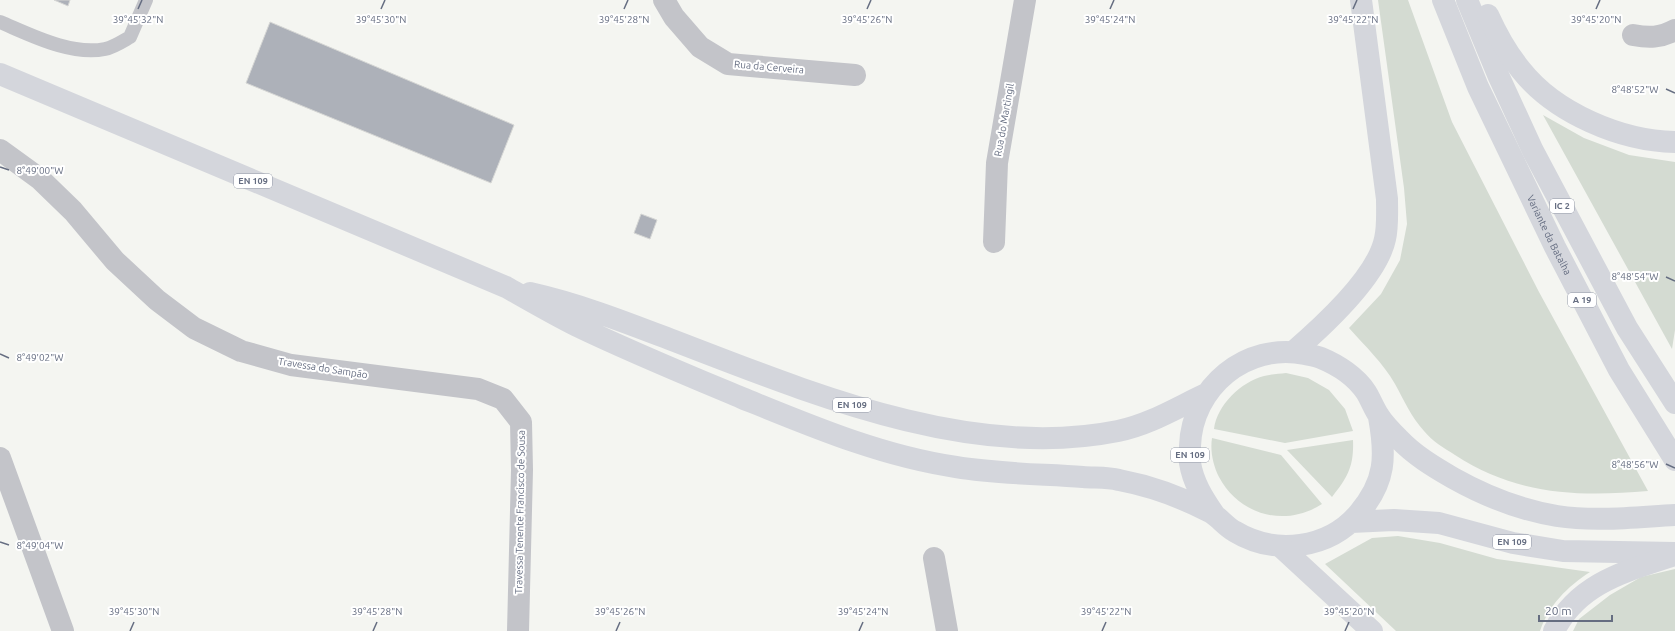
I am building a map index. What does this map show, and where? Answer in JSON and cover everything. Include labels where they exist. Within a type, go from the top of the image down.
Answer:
[{"type":"main road","points":[[1293,352],[1311,336],[1366,278],[1374,265],[1385,240],[1388,222],[1387,199],[1361,0]]},
{"type":"main road","name":"Variante da Batalha","points":[[1443,0],[1478,87],[1527,192],[1620,370],[1675,460]]},
{"type":"main road","name":"IC 2","points":[[1467,0],[1499,77],[1533,151],[1627,328],[1675,403]]},
{"type":"main road","points":[[1481,0],[1501,42],[1522,71],[1561,105],[1586,119],[1612,130],[1641,138],[1675,142]]},
{"type":"main road","name":"EN 109","points":[[0,74],[506,287],[558,317],[609,341],[778,412],[863,445],[956,467],[1001,472],[1114,479],[1144,485],[1162,491],[1214,514]]},
{"type":"main road","name":"EN 109","points":[[506,287],[557,299],[604,314],[771,378],[839,401],[925,425],[966,432],[997,436],[1053,438],[1088,436],[1120,431],[1149,421],[1206,394]]},
{"type":"main road","name":"EN 109","points":[[1379,417],[1384,445],[1381,474],[1370,500],[1351,522],[1330,537],[1306,545],[1281,547],[1256,542],[1233,531],[1214,514],[1198,490],[1190,463],[1191,434],[1195,415],[1206,394],[1218,379],[1238,365],[1264,354],[1293,352],[1321,358],[1346,371],[1366,392],[1379,417],[1404,444],[1428,462],[1466,485],[1532,511],[1558,516],[1600,518],[1675,514]]},
{"type":"main road","name":"EN 109","points":[[1351,522],[1394,520],[1439,523],[1513,543],[1563,551],[1675,554]]},
{"type":"main road","points":[[1281,547],[1372,631]]},
{"type":"main road","points":[[1554,631],[1570,607],[1590,589],[1611,576],[1675,554]]},
{"type":"street","name":"Rua da Cerveira","points":[[664,0],[674,17],[700,47],[728,64],[855,75]]},
{"type":"street","name":"Rua do Martingil","points":[[994,242],[997,163],[1026,0]]},
{"type":"street","points":[[1633,35],[1648,38],[1665,36],[1675,30]]},
{"type":"street","name":"Travessa do Sampão","points":[[0,150],[40,179],[73,211],[115,261],[157,300],[194,328],[241,351],[291,365],[478,389],[503,399]]},
{"type":"street","name":"Travessa Tenente Francisco de Sousa","points":[[503,399],[521,422],[522,470],[518,631]]},
{"type":"street","points":[[0,458],[63,631]]},
{"type":"street","points":[[934,558],[947,631]]},
{"type":"lane","points":[[0,22],[44,40],[77,50],[106,49],[130,37],[146,0]]},
{"type":"shaded area","points":[[1378,0],[1408,0],[1452,122],[1539,292],[1648,491],[1597,494],[1548,490],[1524,486],[1478,468],[1442,447],[1427,435],[1411,414],[1385,369],[1349,328],[1381,294],[1400,260],[1407,224],[1404,188]]},
{"type":"shaded area","points":[[1543,115],[1584,138],[1629,155],[1675,162],[1675,330],[1672,349]]},
{"type":"shaded area","points":[[1286,373],[1308,378],[1329,390],[1345,409],[1353,431],[1285,443],[1214,429],[1216,420],[1225,403],[1239,389],[1255,379],[1272,374]]},
{"type":"shaded area","points":[[1212,438],[1281,455],[1322,504],[1308,511],[1293,515],[1278,516],[1264,514],[1251,509],[1238,501],[1219,477],[1212,458]]},
{"type":"shaded area","points":[[1353,440],[1349,471],[1332,497],[1287,450]]},
{"type":"shaded area","points":[[1398,536],[1440,543],[1497,559],[1590,572],[1566,590],[1560,597],[1548,613],[1540,631],[1396,631],[1325,564],[1372,538]]},
{"type":"shaded area","points":[[1675,569],[1675,631],[1573,631],[1579,619],[1610,595],[1641,577]]},
{"type":"building","points":[[54,0],[70,0],[68,6]]},
{"type":"building","points":[[270,22],[514,125],[491,183],[246,83]]},
{"type":"building","points":[[641,214],[657,220],[650,239],[634,233]]}]
